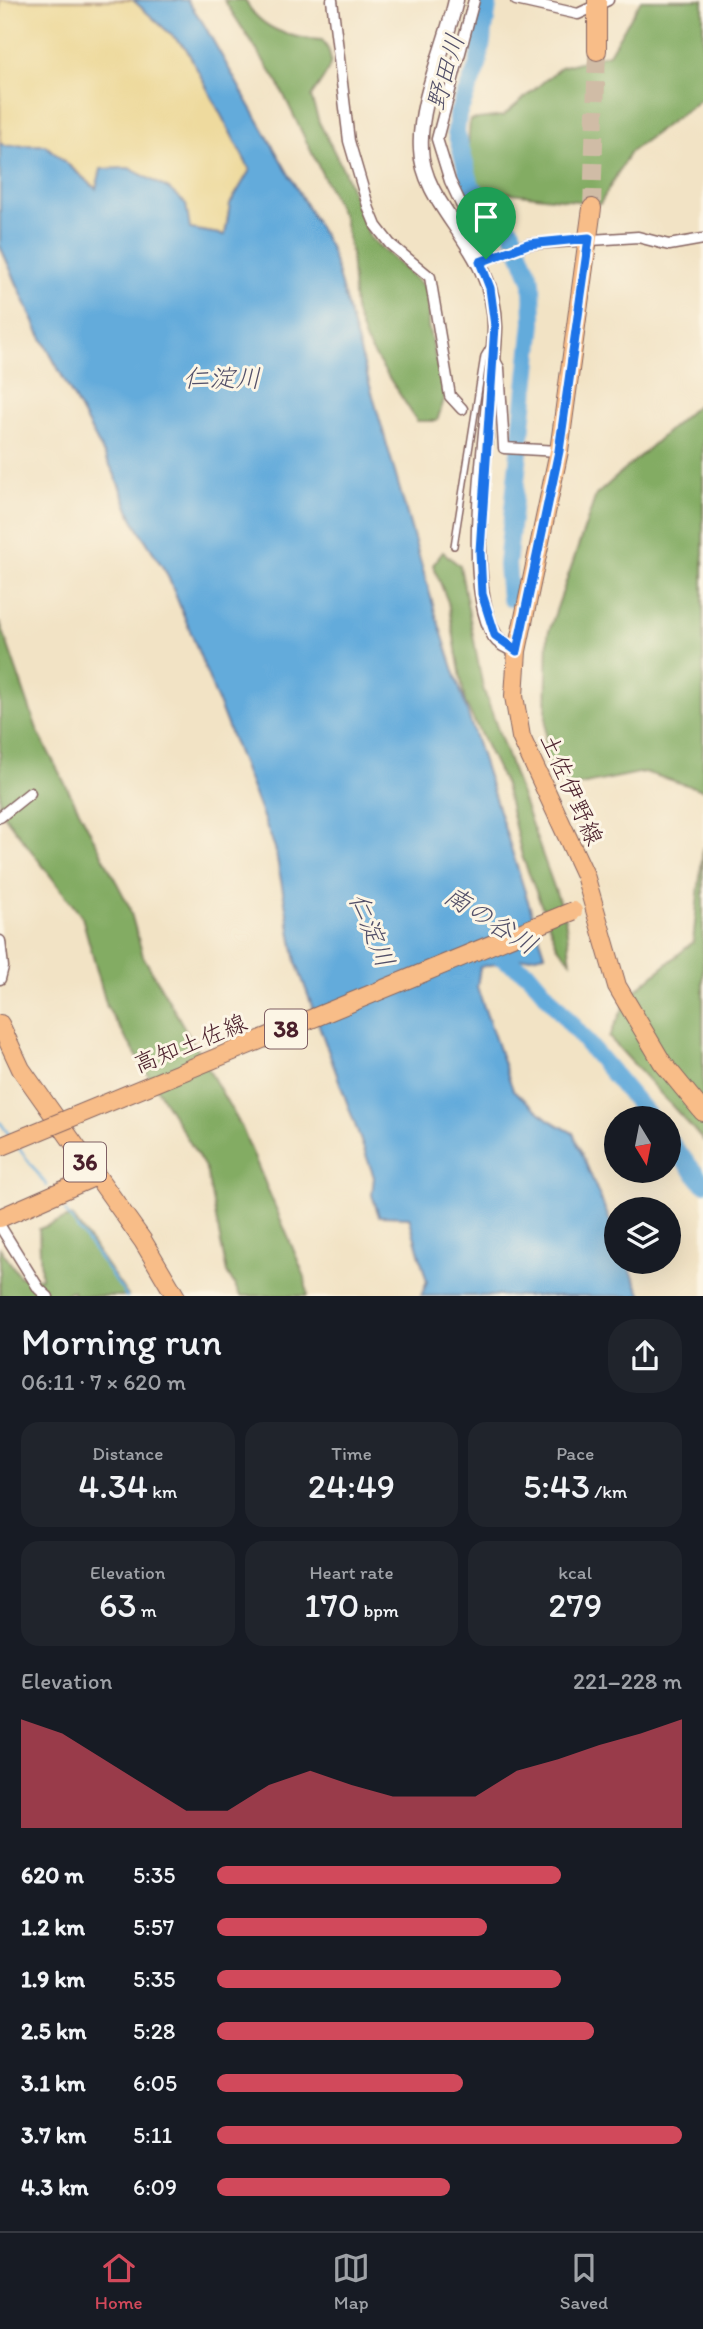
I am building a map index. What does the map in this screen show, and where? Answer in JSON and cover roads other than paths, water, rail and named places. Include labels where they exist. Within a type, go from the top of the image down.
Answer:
[{"type":"main road","points":[[597,51],[600,2]]},
{"type":"main road","name":"土佐伊野線","points":[[592,208],[559,451],[517,651],[514,696],[521,737],[577,858],[594,903],[617,986],[662,1062],[703,1112]]},
{"type":"main road","name":"高知土佐線","points":[[0,1147],[594,903]]},
{"type":"main road","name":"36","points":[[0,1024],[22,1069],[143,1241],[175,1296]]},
{"type":"main road","points":[[0,1218],[96,1177]]},
{"type":"street","points":[[332,0],[347,129],[369,209],[376,226],[390,244],[430,277],[450,396],[452,402],[462,410]]},
{"type":"street","points":[[456,0],[424,117],[421,153],[423,168],[435,191],[483,260]]},
{"type":"street","points":[[474,0],[437,139],[450,181],[483,260],[493,302],[494,341],[480,551],[481,586],[485,611],[495,635],[517,651]]},
{"type":"street","points":[[516,0],[570,14],[583,13],[600,2]]},
{"type":"street","points":[[483,260],[507,249],[528,244],[589,238],[638,237],[669,246],[703,239]]},
{"type":"street","points":[[492,357],[499,368],[503,446],[518,450],[559,451]]},
{"type":"street","points":[[0,817],[30,793]]},
{"type":"street","points":[[0,941],[3,967],[0,979]]},
{"type":"street","points":[[0,1226],[39,1289],[47,1296]]},
{"type":"lane","points":[[454,546],[484,356],[494,341]]},
{"type":"water","name":"仁淀川","points":[[133,0],[187,0],[203,23],[330,247],[436,615],[545,954],[480,967],[477,987],[513,1090],[549,1120],[573,1133],[604,1207],[604,1274],[632,1274],[642,1296],[421,1296],[427,1282],[409,1217],[379,1216],[372,1195],[374,1177],[296,962],[275,848],[195,643],[167,574],[134,522],[114,473],[38,331],[0,246],[0,143],[5,146],[45,145],[96,189],[101,169],[129,168],[169,189],[186,204],[190,229],[225,235],[230,204],[250,170],[186,48]]},
{"type":"waterway","name":"野田川","points":[[489,0],[478,65],[458,114],[456,132],[471,186],[512,231],[532,282],[533,323],[507,565],[510,598]]},
{"type":"waterway","name":"南の谷川","points":[[488,949],[529,974],[640,1106]]},
{"type":"waterway","points":[[0,1122],[10,1136]]},
{"type":"waterway","points":[[18,1147],[47,1186]]},
{"type":"waterway","name":"南の谷川","points":[[681,1156],[703,1183]]},
{"type":"waterway","points":[[65,1211],[126,1296]]},
{"type":"tunnel","points":[[592,208],[597,51]]}]
